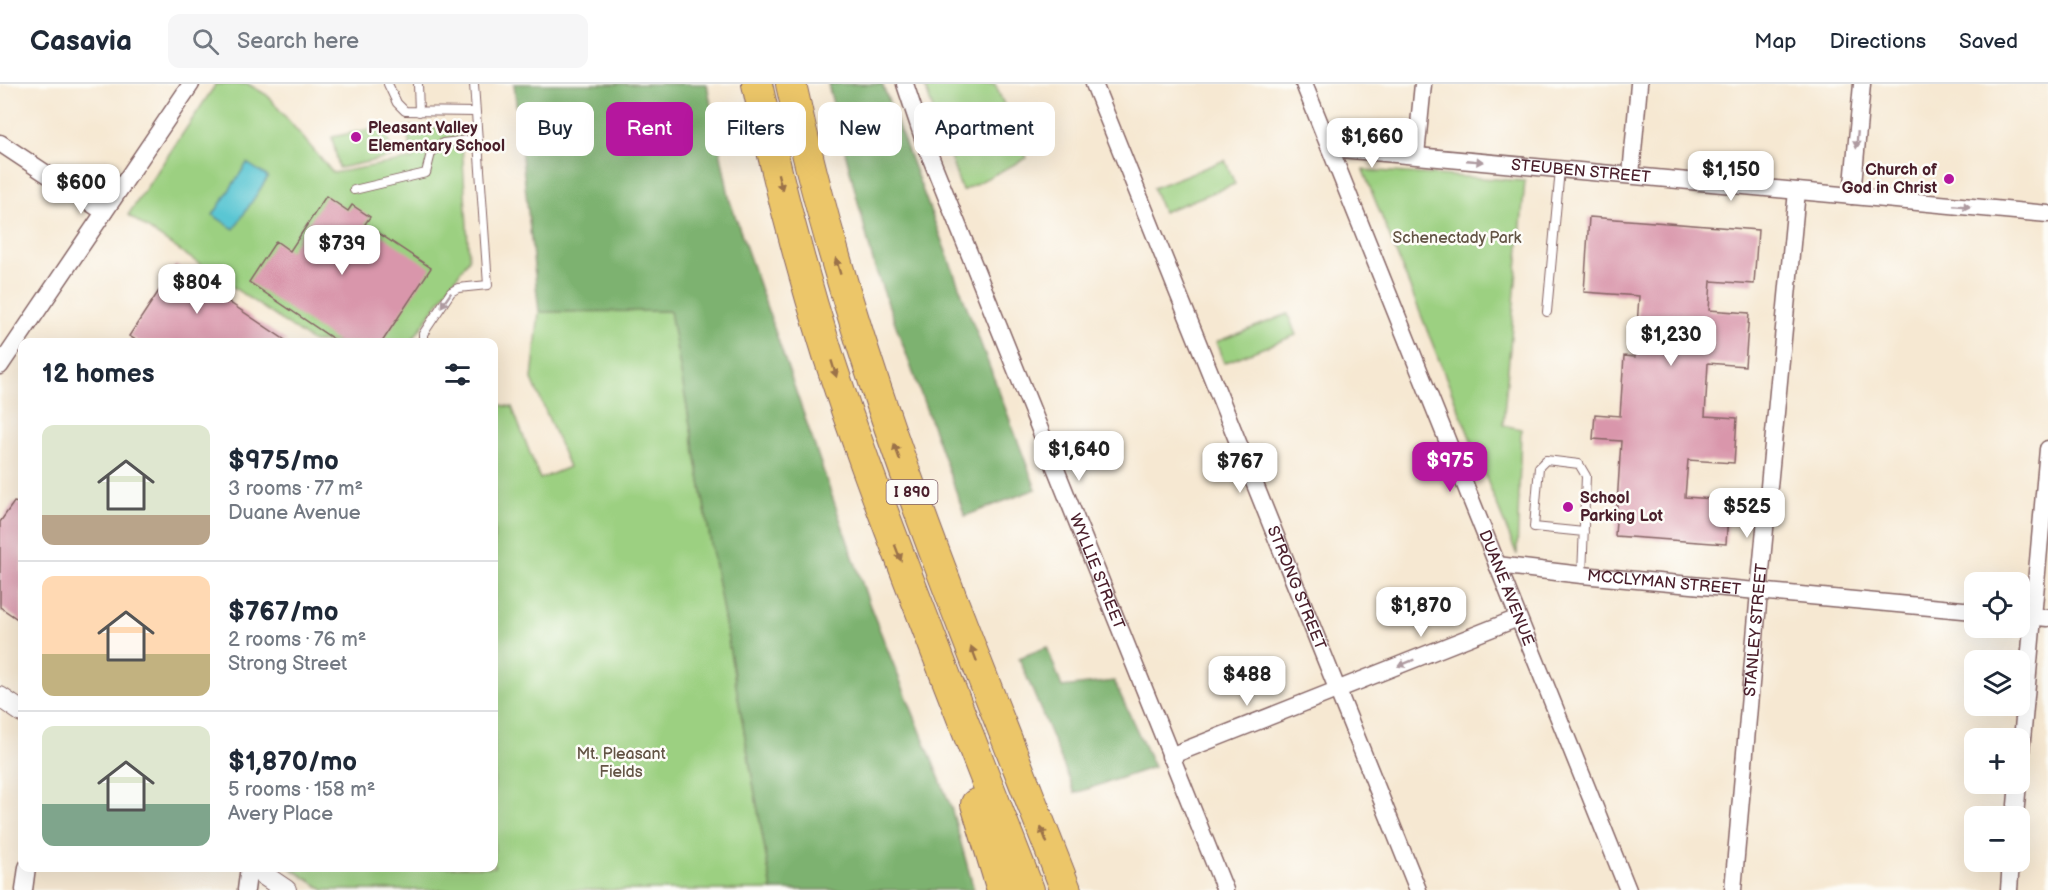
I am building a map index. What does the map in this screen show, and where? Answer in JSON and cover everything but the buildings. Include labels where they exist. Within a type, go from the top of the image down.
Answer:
[{"type":"highway","name":"I 890","points":[[757,84],[786,206],[832,365],[864,461],[1029,890]]},
{"type":"highway","name":"I 890","points":[[791,84],[818,198],[842,282],[896,450],[1064,885]]},
{"type":"highway","points":[[926,624],[960,755],[1002,890]]},
{"type":"street","points":[[19,338],[191,84]]},
{"type":"street","name":"WYLLIE STREET","points":[[905,84],[929,152],[1225,890]]},
{"type":"street","name":"STRONG STREET","points":[[1094,84],[1418,890]]},
{"type":"street","name":"DUANE AVENUE","points":[[1304,84],[1628,890]]},
{"type":"street","points":[[1416,155],[1423,84]]},
{"type":"street","points":[[1631,175],[1639,84]]},
{"type":"street","points":[[1852,196],[1862,84]]},
{"type":"street","points":[[0,143],[104,212]]},
{"type":"street","name":"STEUBEN STREET","points":[[1330,148],[2048,214]]},
{"type":"street","name":"STANLEY STREET","points":[[1733,890],[1797,191]]},
{"type":"street","points":[[0,366],[18,339]]},
{"type":"street","points":[[2023,728],[2048,449]]},
{"type":"street","name":"MCCLYMAN STREET","points":[[1497,565],[1964,610]]},
{"type":"street","points":[[1170,756],[1518,618]]},
{"type":"street","points":[[0,697],[18,709]]},
{"type":"street","points":[[24,890],[26,872]]},
{"type":"street","points":[[246,890],[249,872]]},
{"type":"street","points":[[258,872],[286,890]]},
{"type":"street","points":[[2009,890],[2010,872]]},
{"type":"lane","points":[[388,84],[400,108],[405,111],[475,112]]},
{"type":"lane","points":[[418,84],[419,112]]},
{"type":"lane","points":[[423,338],[423,334],[451,292],[458,288],[488,285],[474,84]]},
{"type":"lane","points":[[354,190],[426,173],[432,153],[443,143],[477,139]]},
{"type":"lane","points":[[1547,312],[1560,169]]},
{"type":"lane","points":[[1582,575],[1584,532],[1586,476],[1579,464],[1546,460],[1539,467],[1534,527],[1584,532]]},
{"type":"green space","points":[[216,84],[248,84],[267,95],[333,173],[413,159],[406,127],[461,128],[469,259],[414,338],[307,338],[128,215]]},
{"type":"green space","points":[[514,84],[707,84],[711,102],[705,102],[705,156],[721,156],[730,201],[870,606],[951,807],[974,890],[772,890],[670,311],[539,312],[522,156],[594,156],[594,102],[516,102]]},
{"type":"green space","points":[[828,84],[881,84],[889,102],[833,102]]},
{"type":"green space","points":[[924,84],[995,84],[1003,102],[930,102]]},
{"type":"green space","points":[[385,126],[392,157],[339,168],[332,137]]},
{"type":"green space","points":[[902,136],[1036,489],[965,516],[874,265],[846,156],[902,156]]},
{"type":"green space","points":[[950,156],[1026,156],[1027,158],[962,191]]},
{"type":"green space","points":[[1225,160],[1235,184],[1163,212],[1153,188]]},
{"type":"green space","name":"Schenectady Park","points":[[1363,170],[1525,181],[1503,425],[1521,429],[1517,555]]},
{"type":"green space","name":"Mt. Pleasant Fields","points":[[670,310],[772,890],[324,890],[297,872],[498,872],[498,405],[512,407],[540,479],[569,467],[532,379],[539,312]]},
{"type":"green space","points":[[1288,314],[1296,335],[1224,363],[1216,342]]},
{"type":"green space","points":[[1047,647],[1062,687],[1114,681],[1154,767],[1075,793],[1019,658]]},
{"type":"water","points":[[247,163],[268,177],[234,229],[213,215]]},
{"type":"place","name":"Pleasant Valley Elementary School","points":[[356,137]]},
{"type":"place","name":"Church of God in Christ","points":[[1949,179]]},
{"type":"place","name":"School Parking Lot","points":[[1568,507]]}]
